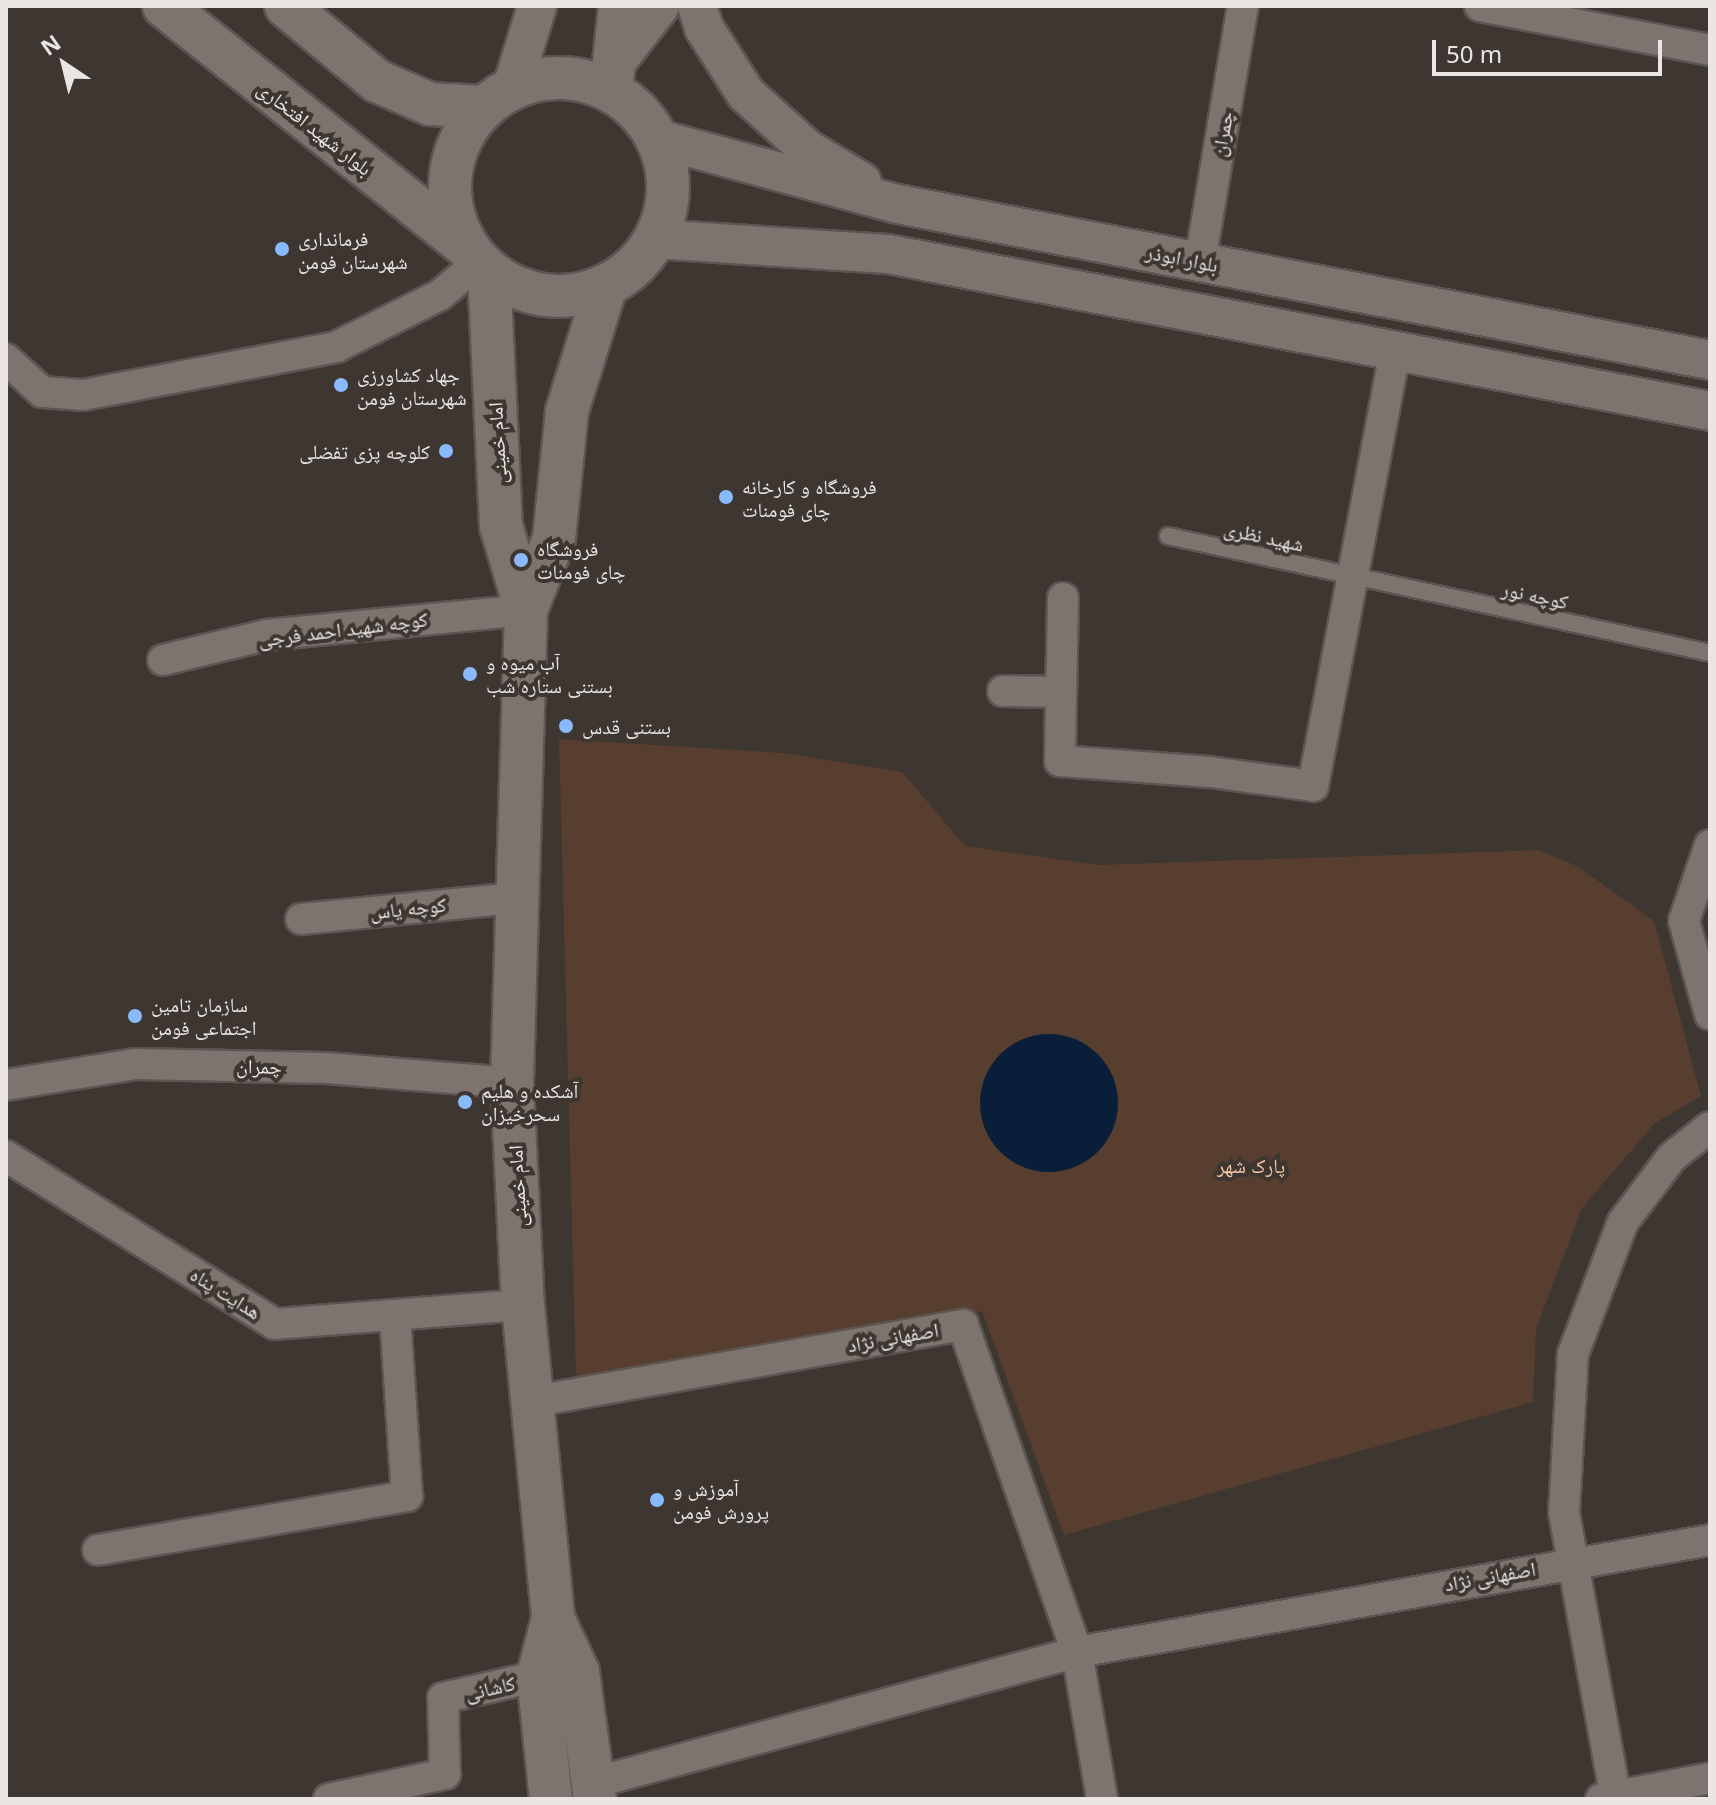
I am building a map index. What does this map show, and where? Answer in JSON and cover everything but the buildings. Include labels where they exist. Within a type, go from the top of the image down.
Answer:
[{"type":"main road","name":"بلوار شهید افتخاری","points":[[164,6],[478,260]]},
{"type":"main road","points":[[286,6],[377,81],[430,104],[498,97],[545,78],[613,78]]},
{"type":"main road","points":[[498,97],[462,134],[450,167],[449,201],[478,260],[506,284],[538,295],[573,296],[606,286],[634,267],[655,239],[667,207],[668,172],[658,139],[613,78],[620,6]]},
{"type":"main road","name":"امام خمینی","points":[[478,260],[501,526],[526,610],[514,898],[512,1083],[530,1402],[553,1618],[578,1672],[594,1791]]},
{"type":"main road","name":"امام خمینی","points":[[526,610],[554,539],[567,411],[606,286]]},
{"type":"main road","name":"امام خمینی","points":[[551,1799],[538,1676],[553,1618]]},
{"type":"street","points":[[498,97],[537,6]]},
{"type":"street","points":[[613,78],[660,6]]},
{"type":"street","points":[[697,6],[704,28],[746,94],[807,149],[898,204]]},
{"type":"street","name":"چمران","points":[[1200,262],[1243,6]]},
{"type":"street","points":[[1480,6],[1616,19],[1710,50]]},
{"type":"street","name":"بلوار ابوذر","points":[[658,139],[898,204],[1710,360]]},
{"type":"street","points":[[655,239],[888,254],[1710,411]]},
{"type":"street","points":[[6,359],[42,392],[83,395],[336,347],[440,295],[478,260]]},
{"type":"street","points":[[1063,598],[1060,761],[1210,772],[1313,786],[1395,351]]},
{"type":"street","name":"کوچه شهید احمد فرجی","points":[[163,660],[266,635],[526,610]]},
{"type":"street","points":[[1003,691],[1060,692]]},
{"type":"street","points":[[1710,845],[1684,921],[1710,1014]]},
{"type":"street","name":"کوچه یاس","points":[[301,919],[514,898]]},
{"type":"street","name":"چمران","points":[[6,1085],[136,1064],[326,1068],[512,1083]]},
{"type":"street","points":[[1710,1127],[1672,1157],[1623,1222],[1573,1354],[1564,1513],[1611,1798],[1710,1778]]},
{"type":"street","name":"هدایت پناه","points":[[6,1156],[275,1324],[523,1305]]},
{"type":"street","points":[[98,1550],[407,1496],[395,1315]]},
{"type":"street","name":"اصفهانی نژاد","points":[[530,1402],[963,1325],[1077,1652]]},
{"type":"street","name":"اصفهانی نژاد","points":[[594,1791],[1077,1652],[1573,1561],[1710,1540]]},
{"type":"street","points":[[1077,1652],[1102,1799]]},
{"type":"street","name":"کاشانی","points":[[329,1799],[445,1774],[443,1698],[538,1676]]},
{"type":"lane","name":"شهید نظری","points":[[1168,536],[1352,576]]},
{"type":"lane","name":"کوچه نور","points":[[1352,576],[1710,653]]},
{"type":"green space","name":"پارک شهر","points":[[559,739],[783,753],[902,772],[965,846],[1099,865],[1538,850],[1577,866],[1654,921],[1701,1096],[1655,1123],[1582,1208],[1536,1329],[1533,1402],[1064,1535],[982,1311],[714,1362],[576,1378]]},
{"type":"water","points":[[1049,1034],[1076,1039],[1098,1054],[1113,1076],[1118,1103],[1113,1130],[1098,1152],[1076,1167],[1049,1172],[1022,1167],[1000,1152],[985,1130],[980,1103],[985,1076],[1000,1054],[1022,1039]]},
{"type":"place","name":"فرمانداری شهرستان فومن","points":[[282,249]]},
{"type":"place","name":"جهاد کشاورزی شهرستان فومن","points":[[341,385]]},
{"type":"place","name":"کلوچه پزی تفضلی","points":[[446,451]]},
{"type":"place","name":"فروشگاه و کارخانه چای فومنات","points":[[726,497]]},
{"type":"place","name":"فروشگاه چای فومنات","points":[[521,560]]},
{"type":"place","name":"آب میوه و بستنی ستاره شب","points":[[470,674]]},
{"type":"place","name":"بستنی قدس","points":[[566,726]]},
{"type":"place","name":"سازمان تامین اجتماعی فومن","points":[[135,1016]]},
{"type":"place","name":"آشکده و هلیم سحرخیزان","points":[[465,1102]]},
{"type":"place","name":"آموزش و پرورش فومن","points":[[657,1500]]}]
